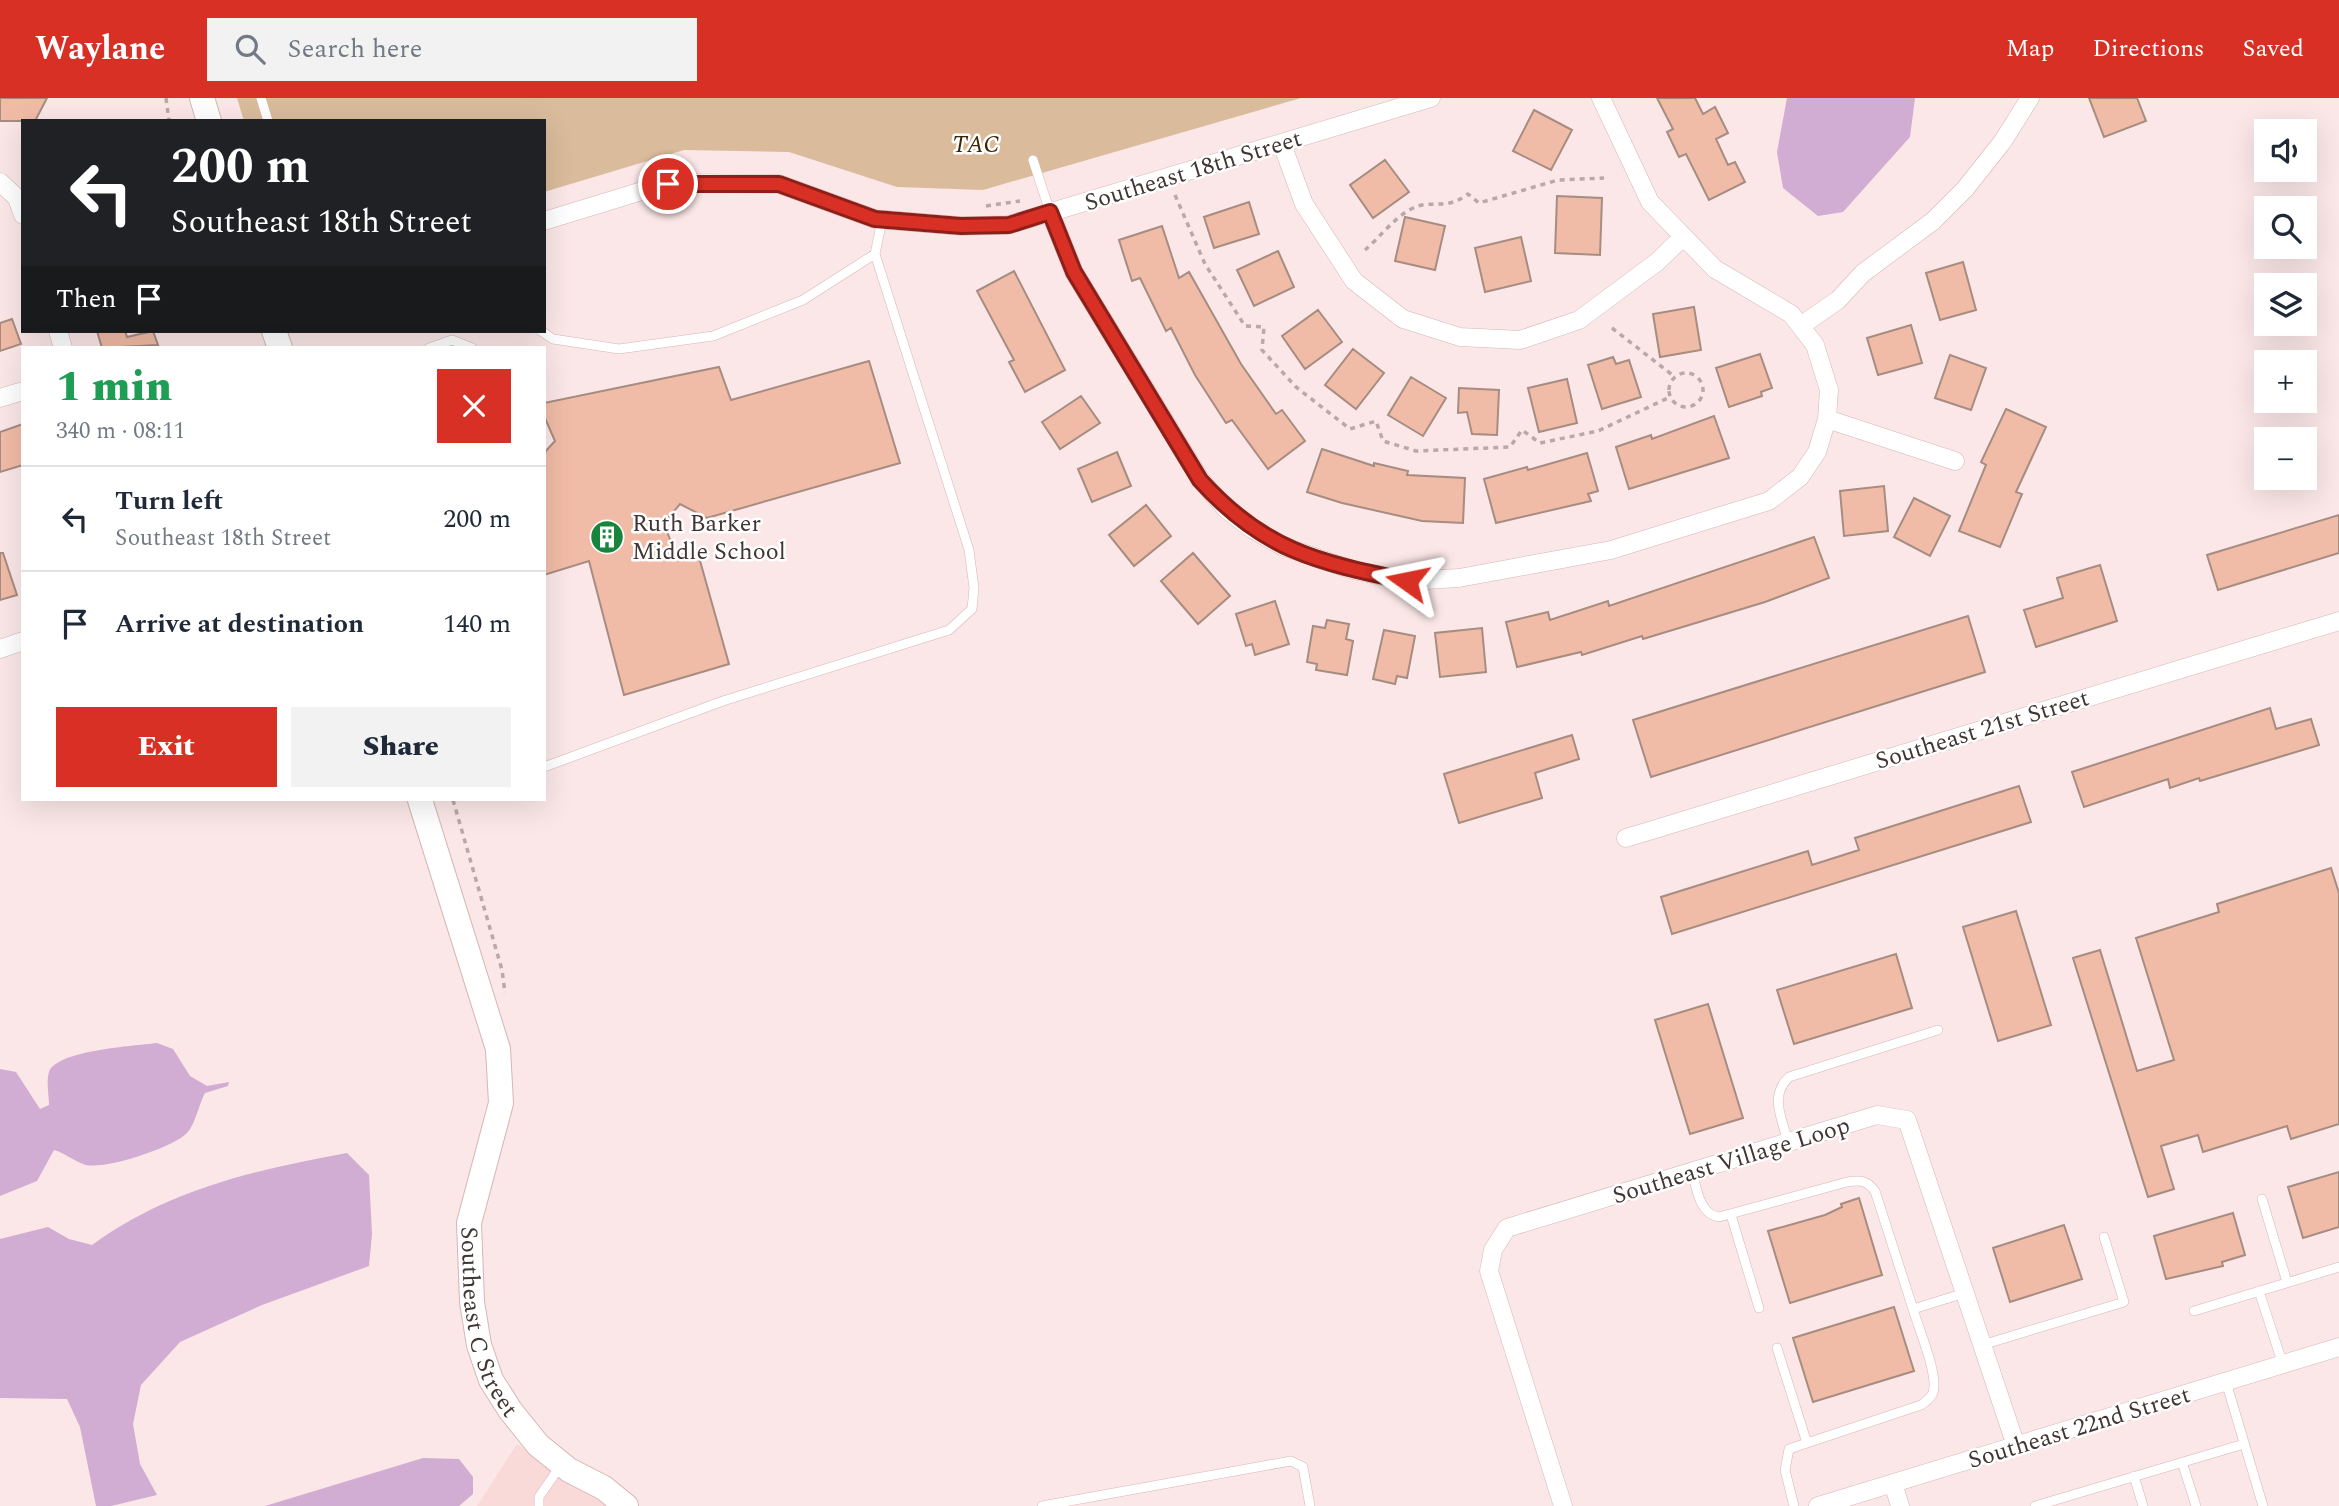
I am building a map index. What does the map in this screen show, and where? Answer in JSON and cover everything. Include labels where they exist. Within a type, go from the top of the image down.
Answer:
[{"type":"street","points":[[202,98],[208,119]]},
{"type":"street","name":"Southeast 18th Street","points":[[546,220],[668,184],[779,184],[825,203],[882,220],[961,226],[1009,225],[1047,204],[1282,144],[1431,98]]},
{"type":"street","points":[[1047,204],[1074,272],[1200,480],[1227,510],[1252,529],[1309,556],[1407,581],[1459,578],[1611,550],[1769,501],[1800,477],[1817,452],[1827,419],[1829,390],[1825,368],[1802,325],[1768,299],[1715,269],[1650,202],[1601,98]]},
{"type":"street","points":[[1802,325],[1838,300],[1863,273],[1933,222],[2003,141],[2030,98]]},
{"type":"street","points":[[1282,144],[1304,204],[1354,281],[1403,319],[1460,337],[1520,340],[1579,320],[1657,262],[1683,237]]},
{"type":"street","points":[[0,182],[18,198],[21,208]]},
{"type":"street","points":[[0,398],[21,392]]},
{"type":"street","points":[[1827,419],[1955,461]]},
{"type":"street","name":"Southeast 21st Street","points":[[1626,838],[2339,621]]},
{"type":"street","points":[[0,649],[21,643]]},
{"type":"street","name":"Southeast C Street","points":[[423,801],[498,1049],[501,1103],[469,1223],[472,1303],[479,1345],[491,1380],[510,1410],[538,1445],[562,1464],[604,1488],[626,1506]]},
{"type":"street","name":"Southeast Village Loop","points":[[1563,1506],[1489,1271],[1493,1250],[1507,1228],[1877,1115],[1907,1120],[2016,1446]]},
{"type":"street","name":"Southeast 22nd Street","points":[[1818,1506],[2339,1348]]},
{"type":"street","points":[[1893,1483],[1900,1506]]},
{"type":"lane","points":[[261,98],[267,119]]},
{"type":"lane","points":[[1033,160],[1047,204]]},
{"type":"lane","points":[[546,766],[723,701],[949,630],[972,609],[974,588],[969,550],[875,254],[882,220]]},
{"type":"lane","points":[[544,333],[553,339],[620,349],[713,336],[803,300],[875,254]]},
{"type":"lane","points":[[435,346],[452,340],[467,346]]},
{"type":"lane","points":[[1788,1142],[1777,1103],[1781,1084],[1789,1077],[1938,1030]]},
{"type":"lane","points":[[1692,1171],[1704,1210],[1709,1216],[1731,1215],[1847,1182],[1861,1180],[1869,1183],[1875,1191],[1913,1309],[1932,1377],[1934,1389],[1930,1398],[1921,1405],[1806,1440],[1789,1449],[1785,1460],[1794,1506]]},
{"type":"lane","points":[[2262,1199],[2287,1282]]},
{"type":"lane","points":[[1731,1215],[1759,1308]]},
{"type":"lane","points":[[1982,1345],[2124,1302],[2104,1237]]},
{"type":"lane","points":[[2194,1311],[2339,1266]]},
{"type":"lane","points":[[2259,1291],[2283,1365]]},
{"type":"lane","points":[[1913,1309],[1965,1293]]},
{"type":"lane","points":[[1777,1348],[1806,1440]]},
{"type":"lane","points":[[2226,1382],[2263,1506]]},
{"type":"lane","points":[[2035,1506],[2244,1444]]},
{"type":"lane","points":[[1042,1506],[1291,1461],[1303,1467],[1310,1506]]},
{"type":"lane","points":[[2182,1462],[2196,1506]]},
{"type":"lane","points":[[539,1506],[539,1497],[562,1464]]},
{"type":"lane","points":[[2134,1476],[2143,1506]]},
{"type":"lane","points":[[2076,1494],[2080,1506]]},
{"type":"path","points":[[166,98],[169,119]]},
{"type":"path","points":[[1365,250],[1410,210],[1425,205],[1455,204],[1468,194],[1479,203],[1558,180],[1604,178]]},
{"type":"path","points":[[1175,195],[1205,264],[1245,326],[1264,327],[1262,350],[1296,387],[1350,429],[1376,421],[1383,441],[1416,451],[1510,447],[1522,430],[1540,443],[1598,431],[1670,397]]},
{"type":"path","points":[[983,206],[1047,204]]},
{"type":"path","points":[[1612,328],[1675,377]]},
{"type":"path","points":[[1682,373],[1694,375],[1702,383],[1703,394],[1698,403],[1688,408],[1677,405],[1670,397],[1670,385],[1675,377],[1682,373]]},
{"type":"path","points":[[453,801],[502,970],[505,1003]]},
{"type":"shaded area","points":[[1787,98],[1915,98],[1910,137],[1843,212],[1818,216],[1783,188],[1777,152]]},
{"type":"shaded area","points":[[157,1043],[173,1049],[190,1076],[207,1086],[229,1082],[228,1086],[205,1093],[187,1133],[168,1145],[137,1157],[92,1166],[54,1150],[37,1181],[0,1196],[0,1069],[16,1072],[40,1109],[49,1105],[48,1076],[55,1065],[97,1050]]},
{"type":"shaded area","points":[[347,1153],[369,1175],[372,1234],[369,1266],[262,1305],[180,1342],[141,1385],[133,1424],[140,1464],[157,1495],[111,1506],[96,1506],[80,1427],[67,1399],[0,1398],[0,1239],[48,1227],[69,1239],[92,1245],[151,1209],[214,1184]]},
{"type":"shaded area","points":[[517,1444],[606,1504],[607,1506],[477,1506]]},
{"type":"shaded area","points":[[423,1458],[459,1459],[473,1477],[473,1494],[459,1506],[265,1506]]},
{"type":"green space","name":"TAC","points":[[237,98],[1301,98],[983,190],[897,187],[789,152],[684,150],[546,191],[546,119],[243,119]]},
{"type":"building","points":[[0,98],[47,98],[36,119],[0,121]]},
{"type":"building","points":[[1657,98],[1695,98],[1703,114],[1715,107],[1728,133],[1716,139],[1728,165],[1735,162],[1745,182],[1709,200],[1686,154],[1679,157],[1667,132],[1673,129]]},
{"type":"building","points":[[2089,98],[2137,98],[2146,121],[2104,137]]},
{"type":"building","points":[[1534,110],[1572,130],[1551,170],[1513,151]]},
{"type":"building","points":[[1385,160],[1409,192],[1373,218],[1350,185]]},
{"type":"building","points":[[1557,196],[1602,198],[1600,255],[1555,253]]},
{"type":"building","points":[[1249,202],[1259,234],[1214,248],[1204,217]]},
{"type":"building","points":[[1405,217],[1445,226],[1435,270],[1395,261]]},
{"type":"building","points":[[1162,226],[1179,278],[1189,272],[1241,364],[1276,414],[1282,410],[1305,441],[1268,469],[1232,420],[1226,423],[1195,375],[1171,328],[1166,331],[1140,278],[1132,281],[1119,240]]},
{"type":"building","points":[[1521,237],[1531,281],[1485,292],[1475,248]]},
{"type":"building","points":[[1278,251],[1294,287],[1254,306],[1237,270]]},
{"type":"building","points":[[1963,262],[1976,310],[1940,320],[1926,273]]},
{"type":"building","points":[[1014,271],[1065,370],[1025,392],[1009,362],[1014,360],[977,291]]},
{"type":"building","points":[[1694,307],[1701,350],[1660,357],[1653,314]]},
{"type":"building","points":[[1318,310],[1342,342],[1305,369],[1282,336]]},
{"type":"building","points":[[12,319],[21,344],[0,351],[0,323]]},
{"type":"building","points":[[1911,325],[1922,363],[1878,375],[1867,338]]},
{"type":"building","points":[[98,333],[126,333],[127,337],[154,333],[158,345],[139,346],[101,346]]},
{"type":"building","points":[[1353,349],[1384,373],[1356,409],[1325,385]]},
{"type":"building","points":[[1760,354],[1772,388],[1761,392],[1762,396],[1729,407],[1716,368]]},
{"type":"building","points":[[1950,355],[1986,368],[1971,410],[1935,398]]},
{"type":"building","points":[[1613,357],[1616,364],[1629,360],[1641,397],[1602,409],[1588,365]]},
{"type":"building","name":"Ruth Barker Middle School","points":[[869,361],[900,463],[707,518],[680,504],[664,523],[676,556],[697,550],[729,664],[624,695],[589,561],[546,574],[546,451],[555,441],[546,421],[546,403],[719,367],[731,400]]},
{"type":"building","points":[[1411,377],[1446,398],[1423,436],[1388,415]]},
{"type":"building","points":[[1567,379],[1577,423],[1539,432],[1528,388]]},
{"type":"building","points":[[1459,388],[1499,390],[1497,435],[1472,434],[1467,412],[1458,413]]},
{"type":"building","points":[[1081,396],[1100,423],[1060,449],[1042,422]]},
{"type":"building","points":[[2006,409],[2046,427],[2016,492],[2022,494],[2000,547],[1959,531],[1986,465],[1981,462]]},
{"type":"building","points":[[1714,416],[1729,458],[1629,489],[1616,447],[1651,435],[1652,439]]},
{"type":"building","points":[[21,425],[21,466],[0,472],[0,432]]},
{"type":"building","points":[[1322,449],[1374,466],[1374,463],[1408,471],[1407,475],[1465,478],[1463,523],[1422,521],[1342,503],[1307,492]]},
{"type":"building","points":[[1117,452],[1131,486],[1092,502],[1078,469]]},
{"type":"building","points":[[1587,453],[1598,491],[1588,494],[1591,501],[1496,523],[1484,479]]},
{"type":"building","points":[[1884,486],[1888,531],[1844,536],[1840,491]]},
{"type":"building","points":[[1914,498],[1950,516],[1930,556],[1894,537]]},
{"type":"building","points":[[1146,505],[1171,536],[1134,566],[1109,535]]},
{"type":"building","points":[[2339,515],[2339,553],[2218,590],[2207,555]]},
{"type":"building","points":[[1814,537],[1829,578],[1765,602],[1643,639],[1642,636],[1582,655],[1581,652],[1517,667],[1506,622],[1548,612],[1550,620],[1608,601],[1609,606]]},
{"type":"building","points":[[0,553],[3,553],[17,595],[0,600]]},
{"type":"building","points":[[1193,553],[1230,596],[1198,624],[1161,581]]},
{"type":"building","points":[[2100,565],[2117,621],[2036,647],[2024,610],[2063,598],[2057,578]]},
{"type":"building","points":[[1275,601],[1289,644],[1255,655],[1252,644],[1246,646],[1236,614]]},
{"type":"building","points":[[1968,616],[1985,672],[1651,777],[1633,720]]},
{"type":"building","points":[[1327,620],[1349,624],[1346,639],[1353,641],[1347,675],[1316,670],[1317,664],[1307,662],[1313,626],[1325,628]]},
{"type":"building","points":[[1482,628],[1486,672],[1440,677],[1435,633]]},
{"type":"building","points":[[1384,630],[1415,636],[1407,678],[1397,676],[1395,684],[1373,679]]},
{"type":"building","points":[[2270,708],[2276,729],[2311,719],[2319,745],[2170,788],[2168,779],[2084,807],[2072,772]]},
{"type":"building","points":[[1572,735],[1579,759],[1535,773],[1542,798],[1459,823],[1444,774]]},
{"type":"building","points":[[2019,786],[2031,822],[1672,934],[1661,897],[1808,851],[1812,865],[1859,850],[1855,838]]},
{"type":"building","points":[[2331,868],[2339,893],[2339,1124],[2291,1139],[2287,1126],[2203,1152],[2198,1135],[2161,1146],[2174,1189],[2148,1197],[2073,958],[2100,950],[2137,1071],[2174,1060],[2136,938],[2219,912],[2217,904]]},
{"type":"building","points":[[2016,911],[2051,1025],[1998,1041],[1963,927]]},
{"type":"building","points":[[1896,954],[1912,1008],[1794,1044],[1777,990]]},
{"type":"building","points":[[1708,1004],[1743,1118],[1690,1134],[1655,1020]]},
{"type":"building","points":[[2339,1172],[2339,1227],[2303,1238],[2288,1187]]},
{"type":"building","points":[[1859,1198],[1882,1275],[1790,1303],[1768,1231],[1825,1215],[1842,1207],[1841,1204]]},
{"type":"building","points":[[2233,1213],[2245,1255],[2222,1262],[2223,1266],[2166,1279],[2154,1236]]},
{"type":"building","points":[[2064,1225],[2082,1279],[2010,1302],[1993,1248]]},
{"type":"building","points":[[1894,1307],[1914,1371],[1813,1402],[1793,1338]]},
{"type":"place","name":"Ruth Barker Middle School","points":[[607,537]]},
{"type":"route","points":[[668,184],[779,184],[875,219],[961,226],[1009,225],[1050,212],[1074,272],[1200,480],[1227,510],[1252,529],[1282,546],[1353,569],[1407,581]]}]
